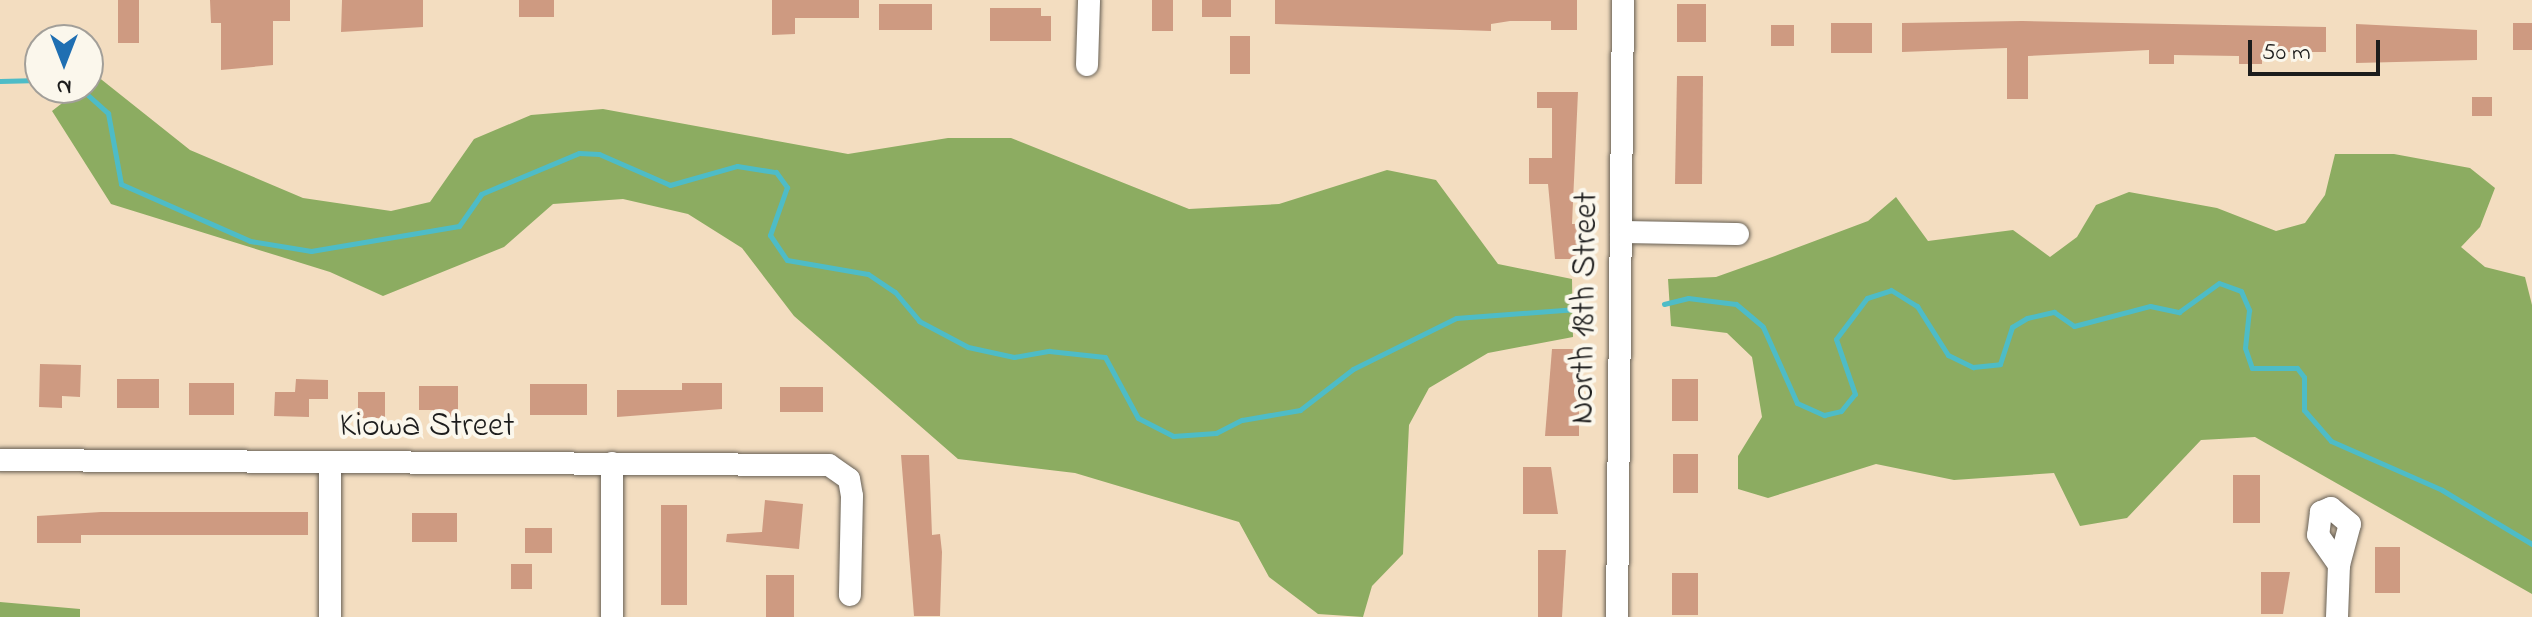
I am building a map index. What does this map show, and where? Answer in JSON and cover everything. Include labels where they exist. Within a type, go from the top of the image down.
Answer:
[{"type":"street","points":[[1087,65],[1089,0]]},
{"type":"street","name":"North 18th Street","points":[[1617,617],[1623,0]]},
{"type":"street","points":[[1621,232],[1738,234]]},
{"type":"street","name":"Kiowa Street","points":[[0,460],[829,465],[849,479],[850,595]]},
{"type":"street","points":[[330,462],[330,617]]},
{"type":"street","points":[[612,463],[612,617]]},
{"type":"street","points":[[2337,617],[2339,565]]},
{"type":"green space","points":[[104,82],[190,150],[303,198],[391,211],[430,202],[474,139],[531,115],[603,109],[848,154],[948,138],[1011,138],[1189,209],[1279,204],[1387,170],[1436,180],[1498,264],[1572,279],[1573,337],[1488,353],[1429,388],[1409,425],[1403,554],[1372,586],[1363,617],[1318,614],[1269,577],[1239,522],[1075,473],[958,459],[794,316],[742,248],[688,214],[623,199],[553,204],[504,247],[383,296],[330,272],[111,204],[52,111],[61,104],[104,104]]},
{"type":"green space","points":[[2335,154],[2394,154],[2470,168],[2495,188],[2480,227],[2461,247],[2485,267],[2525,277],[2532,305],[2532,594],[2255,437],[2201,440],[2127,518],[2080,526],[2054,473],[1954,480],[1876,464],[1768,498],[1738,489],[1738,456],[1762,417],[1752,357],[1727,333],[1671,326],[1668,279],[1716,277],[1775,256],[1868,221],[1896,197],[1928,241],[2013,230],[2050,257],[2077,237],[2096,205],[2129,192],[2217,208],[2276,231],[2305,223],[2325,195]]},
{"type":"green space","points":[[0,602],[80,609],[80,617],[0,617]]},
{"type":"building","points":[[118,0],[139,0],[139,43],[118,43]]},
{"type":"building","points":[[210,0],[290,0],[290,21],[273,21],[273,65],[221,70],[221,23],[211,23]]},
{"type":"building","points":[[342,0],[423,0],[423,27],[341,32]]},
{"type":"building","points":[[519,0],[554,0],[554,17],[519,17]]},
{"type":"building","points":[[772,0],[859,0],[859,18],[795,18],[795,34],[772,35]]},
{"type":"building","points":[[1152,0],[1173,0],[1173,31],[1152,31]]},
{"type":"building","points":[[1202,0],[1231,0],[1231,17],[1202,17]]},
{"type":"building","points":[[1275,0],[1577,0],[1577,30],[1551,30],[1551,21],[1491,24],[1491,31],[1275,24]]},
{"type":"building","points":[[879,4],[932,4],[932,30],[879,30]]},
{"type":"building","points":[[1677,4],[1706,4],[1706,42],[1677,42]]},
{"type":"building","points":[[990,8],[1041,8],[1041,16],[1051,16],[1051,41],[990,41]]},
{"type":"building","points":[[2022,21],[2326,27],[2326,52],[2262,52],[2262,64],[2239,64],[2239,56],[2174,55],[2174,64],[2149,64],[2149,50],[2028,56],[2028,99],[2007,99],[2007,48],[1902,52],[1902,23]]},
{"type":"building","points":[[1831,23],[1872,23],[1872,53],[1831,53]]},
{"type":"building","points":[[2513,23],[2532,23],[2532,50],[2513,50]]},
{"type":"building","points":[[2356,24],[2477,30],[2477,60],[2356,63]]},
{"type":"building","points":[[1771,25],[1794,25],[1794,46],[1771,46]]},
{"type":"building","points":[[1230,36],[1250,36],[1250,74],[1230,74]]},
{"type":"building","points":[[1677,76],[1703,76],[1702,184],[1675,184]]},
{"type":"building","points":[[1537,92],[1578,92],[1572,224],[1582,224],[1582,259],[1555,259],[1548,184],[1529,184],[1529,158],[1552,158],[1552,108],[1537,108]]},
{"type":"building","points":[[2472,97],[2492,97],[2492,116],[2472,116]]},
{"type":"building","points":[[1552,349],[1579,349],[1579,436],[1545,436]]},
{"type":"building","points":[[40,364],[81,365],[80,397],[62,396],[62,408],[39,407]]},
{"type":"building","points":[[117,379],[159,379],[159,408],[117,408]]},
{"type":"building","points":[[296,379],[328,380],[328,399],[309,399],[309,417],[274,416],[275,392],[295,392]]},
{"type":"building","points":[[1672,379],[1698,379],[1698,421],[1672,421]]},
{"type":"building","points":[[189,383],[234,383],[234,415],[189,415]]},
{"type":"building","points":[[682,383],[722,383],[722,409],[617,417],[617,390],[682,390]]},
{"type":"building","points":[[530,384],[587,384],[587,415],[530,415]]},
{"type":"building","points":[[419,386],[458,386],[458,420],[433,420],[433,410],[419,410]]},
{"type":"building","points":[[780,387],[823,387],[823,412],[780,412]]},
{"type":"building","points":[[358,392],[385,392],[385,418],[358,418]]},
{"type":"building","points":[[1673,454],[1698,454],[1698,493],[1673,493]]},
{"type":"building","points":[[901,455],[929,455],[932,535],[940,534],[942,552],[940,616],[914,616]]},
{"type":"building","points":[[1523,467],[1551,467],[1558,514],[1523,514]]},
{"type":"building","points":[[2233,475],[2260,475],[2260,523],[2233,523]]},
{"type":"building","points":[[765,500],[803,504],[799,549],[726,542],[727,534],[762,532]]},
{"type":"building","points":[[661,505],[687,505],[687,605],[661,605]]},
{"type":"building","points":[[101,512],[308,512],[308,535],[81,535],[81,543],[37,543],[37,516]]},
{"type":"building","points":[[412,513],[457,513],[457,542],[412,542]]},
{"type":"building","points":[[525,528],[552,528],[552,553],[525,553]]},
{"type":"building","points":[[2375,547],[2400,547],[2400,593],[2375,593]]},
{"type":"building","points":[[1538,550],[1566,550],[1562,617],[1538,617]]},
{"type":"building","points":[[511,564],[532,564],[532,589],[511,589]]},
{"type":"building","points":[[2261,572],[2290,572],[2283,614],[2261,614]]},
{"type":"building","points":[[1672,573],[1698,573],[1698,615],[1672,615]]},
{"type":"building","points":[[766,575],[794,575],[794,617],[766,617]]},
{"type":"waterway","points":[[0,81],[24,80]]},
{"type":"waterway","points":[[98,104],[108,113],[121,184],[250,241],[311,251],[459,226],[481,194],[579,153],[599,154],[670,185],[737,166],[776,172],[787,187],[770,235],[787,260],[868,274],[895,292],[919,321],[968,347],[1014,357],[1049,351],[1105,357],[1138,418],[1173,436],[1216,433],[1242,420],[1300,410],[1353,369],[1456,318],[1577,309]]},
{"type":"waterway","points":[[1664,304],[1688,298],[1736,304],[1763,327],[1797,403],[1824,415],[1841,411],[1855,394],[1836,339],[1867,298],[1891,290],[1917,306],[1948,355],[1973,367],[2000,364],[2012,327],[2027,318],[2054,312],[2074,326],[2150,306],[2179,312],[2219,283],[2241,291],[2249,310],[2245,348],[2252,368],[2297,368],[2304,377],[2304,410],[2331,441],[2442,490],[2532,544]]}]
